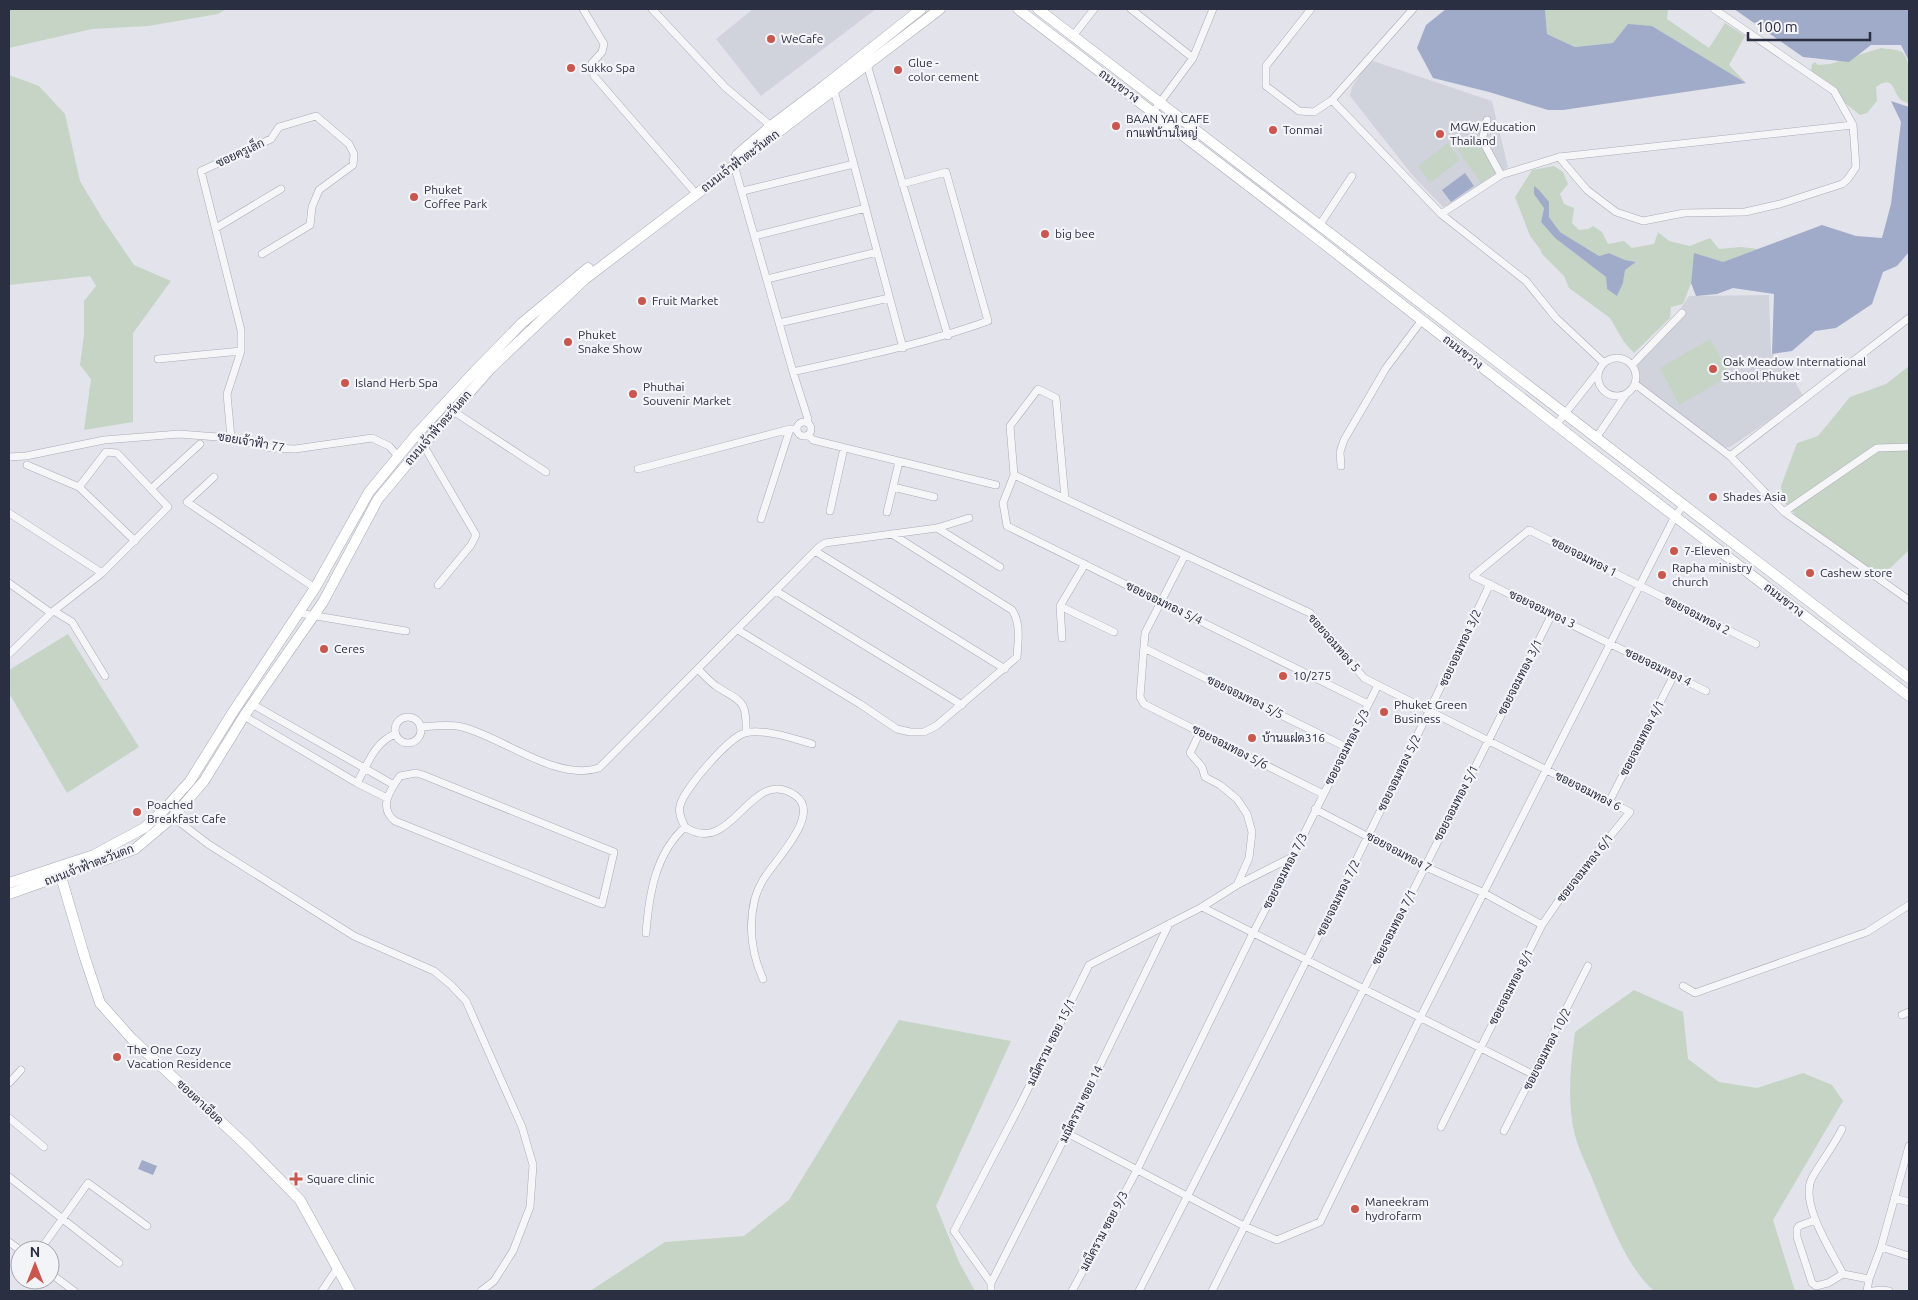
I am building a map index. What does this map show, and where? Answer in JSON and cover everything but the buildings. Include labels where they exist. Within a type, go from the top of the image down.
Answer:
[{"type":"main road","name":"ถนนเจ้าฟ้าตะวันตก","points":[[9,894],[94,855],[144,828],[164,810],[190,781],[315,588],[369,492],[415,436],[448,408],[584,279],[834,90],[921,9]]},
{"type":"main road","name":"ถนนเจ้าฟ้าตะวันตก","points":[[9,883],[60,871],[135,849],[174,817],[204,781],[244,716],[323,602],[378,499],[424,444],[448,408],[522,323],[559,291],[730,162],[771,126],[940,9]]},
{"type":"main road","name":"ถนนขวาง","points":[[1018,9],[1674,516],[1909,694]]},
{"type":"main road","name":"ถนนขวาง","points":[[1038,9],[1909,678]]},
{"type":"main road","points":[[1393,298],[1401,289]]},
{"type":"main road","points":[[1777,594],[1787,584]]},
{"type":"main road","name":"ซอยตาเอียด","points":[[60,871],[100,1003],[132,1038],[246,1145],[300,1200],[350,1291]]},
{"type":"street","points":[[583,9],[604,44],[602,52],[592,64],[594,76],[692,189]]},
{"type":"street","points":[[652,9],[725,87],[771,126]]},
{"type":"street","points":[[1073,36],[1094,9]]},
{"type":"street","points":[[1132,9],[1193,58]]},
{"type":"street","points":[[1311,9],[1266,66],[1266,86],[1299,110],[1314,112],[1332,100],[1413,9]]},
{"type":"street","points":[[1559,157],[1587,190],[1616,212],[1643,221],[1684,213],[1745,212],[1780,204],[1842,184],[1847,180],[1856,167],[1853,125],[1834,91],[1714,9]]},
{"type":"street","points":[[1152,112],[1193,58],[1210,10]]},
{"type":"street","points":[[865,60],[948,336]]},
{"type":"street","points":[[834,90],[903,348]]},
{"type":"street","points":[[1332,100],[1441,214],[1526,281],[1556,318],[1604,363]]},
{"type":"street","name":"ซอยครูเล็ก","points":[[231,438],[227,394],[241,351],[241,330],[201,171],[271,139],[279,127],[316,116],[349,144],[354,154],[353,165],[319,190],[312,207],[310,225],[262,254]]},
{"type":"street","points":[[1488,120],[1482,140],[1501,175]]},
{"type":"street","points":[[1441,214],[1501,175],[1559,157],[1853,125]]},
{"type":"street","points":[[743,191],[854,164]]},
{"type":"street","points":[[734,165],[808,419],[807,423],[811,427],[808,435]]},
{"type":"street","points":[[793,372],[903,348],[948,336],[988,321],[946,172],[902,184]]},
{"type":"street","points":[[1319,226],[1352,176]]},
{"type":"street","points":[[216,228],[281,188]]},
{"type":"street","points":[[755,236],[866,208]]},
{"type":"street","points":[[767,279],[877,252]]},
{"type":"street","points":[[780,323],[889,298]]},
{"type":"street","points":[[1632,365],[1682,313]]},
{"type":"street","points":[[1730,456],[1909,318]]},
{"type":"street","points":[[1341,466],[1340,452],[1344,440],[1386,368],[1422,320]]},
{"type":"street","points":[[158,359],[241,351]]},
{"type":"street","points":[[1556,425],[1604,363],[1620,358],[1632,365],[1636,377],[1635,384],[1596,438]]},
{"type":"street","points":[[1599,371],[1598,382],[1606,393],[1612,396],[1626,394]]},
{"type":"street","points":[[1635,384],[1730,456],[1784,512],[1909,600]]},
{"type":"street","points":[[1014,475],[1010,426],[1038,389],[1056,398],[1065,499]]},
{"type":"street","points":[[448,408],[546,472]]},
{"type":"street","points":[[638,469],[793,429],[800,423],[807,423]]},
{"type":"street","points":[[793,429],[801,436],[808,435]]},
{"type":"street","points":[[761,519],[793,429]]},
{"type":"street","name":"ซอยเจ้าฟ้า 77","points":[[9,457],[26,456],[104,440],[179,434],[231,438],[272,448],[295,449],[372,438],[389,446],[398,456]]},
{"type":"street","points":[[808,435],[813,440],[996,485]]},
{"type":"street","points":[[415,436],[424,444],[476,535],[472,545],[438,585]]},
{"type":"street","points":[[151,489],[200,444]]},
{"type":"street","points":[[1784,512],[1876,448],[1909,447]]},
{"type":"street","points":[[830,511],[844,448]]},
{"type":"street","points":[[9,652],[52,612],[102,573],[168,507],[117,453],[106,452],[79,487]]},
{"type":"street","points":[[887,512],[899,462]]},
{"type":"street","points":[[27,465],[79,487],[135,541]]},
{"type":"street","name":"ซอยจอมทอง 5","points":[[1014,475],[1310,613],[1364,678],[1546,770]]},
{"type":"street","name":"ซอยจอมทอง 5/4","points":[[1014,475],[1003,503],[1007,526],[1368,704]]},
{"type":"street","points":[[214,477],[186,502],[315,588]]},
{"type":"street","points":[[893,488],[934,497]]},
{"type":"street","points":[[1067,1133],[1187,1197],[1244,1226],[1277,1240],[1320,1222],[1420,1018],[1674,516],[1684,506]]},
{"type":"street","points":[[9,513],[102,573]]},
{"type":"street","points":[[420,727],[442,725],[463,728],[535,758],[567,769],[586,772],[599,768],[825,543],[937,528],[969,518]]},
{"type":"street","points":[[937,528],[1000,567]]},
{"type":"street","name":"ซอยจอมทอง 1","points":[[1528,530],[1639,586]]},
{"type":"street","name":"ซอยจอมทอง 3","points":[[1528,530],[1473,576],[1610,644]]},
{"type":"street","points":[[738,630],[860,704],[897,729],[910,732],[924,732],[936,726],[1017,657],[1018,633],[1016,615],[1012,610],[892,534]]},
{"type":"street","points":[[815,551],[1005,669]]},
{"type":"street","points":[[1144,648],[1145,633],[1185,554]]},
{"type":"street","points":[[1062,638],[1060,606],[1085,564]]},
{"type":"street","points":[[9,583],[52,612],[72,622],[105,676]]},
{"type":"street","name":"ซอยจอมทอง 3/2","points":[[1430,711],[1490,584]]},
{"type":"street","name":"ซอยจอมทอง 2","points":[[1639,586],[1756,644]]},
{"type":"street","points":[[776,591],[962,705]]},
{"type":"street","points":[[1060,606],[1114,632]]},
{"type":"street","points":[[298,612],[406,631]]},
{"type":"street","name":"ซอยจอมทอง 3/1","points":[[1487,740],[1552,614]]},
{"type":"street","name":"ซอยจอมทอง 4","points":[[1610,644],[1706,691]]},
{"type":"street","name":"ซอยจอมทอง 5/6","points":[[1144,648],[1140,697],[1144,704],[1323,794]]},
{"type":"street","name":"ซอยจอมทอง 5/5","points":[[1144,648],[1346,747]]},
{"type":"street","points":[[698,669],[715,686],[731,694],[741,703],[747,714],[746,732]]},
{"type":"street","name":"ซอยจอมทอง 4/1","points":[[1609,802],[1674,675]]},
{"type":"street","name":"ซอยจอมทอง 5/3","points":[[1315,809],[1378,685]]},
{"type":"street","points":[[252,704],[364,770],[394,785]]},
{"type":"street","name":"ซอยจอมทอง 5/2","points":[[1369,836],[1430,711]]},
{"type":"street","points":[[244,716],[357,783],[387,798]]},
{"type":"street","points":[[408,717],[415,720],[420,727],[420,735],[409,743],[401,741],[395,734],[397,723],[404,718],[408,717]]},
{"type":"street","points":[[763,979],[754,960],[750,935],[756,896],[762,880],[797,831],[803,819],[804,809],[802,801],[795,795],[781,790],[771,790],[758,794],[722,830],[711,834],[700,834],[685,827],[680,814],[680,806],[684,794],[703,770],[735,737],[746,732],[786,736],[812,744]]},
{"type":"street","points":[[1200,732],[1190,753],[1202,767],[1205,777],[1220,785],[1237,799],[1247,814],[1252,832],[1249,858],[1237,885]]},
{"type":"street","points":[[357,783],[376,748],[388,737],[395,734]]},
{"type":"street","name":"ซอยจอมทอง 5/1","points":[[1424,866],[1487,740]]},
{"type":"street","name":"ซอยจอมทอง 6","points":[[1546,770],[1630,812]]},
{"type":"street","points":[[423,775],[614,852],[602,904],[395,821],[386,806],[387,798],[394,785],[400,776],[423,775]]},
{"type":"street","name":"ซอยจอมทอง 7","points":[[1315,809],[1424,866],[1484,893],[1542,925]]},
{"type":"street","name":"ซอยจอมทอง 7/3","points":[[1137,1170],[1315,809]]},
{"type":"street","name":"ซอยจอมทอง 6/1","points":[[1542,925],[1566,890],[1630,812]]},
{"type":"street","points":[[174,817],[208,844],[315,914],[354,936],[434,970],[466,1001],[522,1127],[532,1165],[530,1206],[513,1251],[494,1281],[481,1291]]},
{"type":"street","points":[[646,933],[648,910],[659,866],[666,848],[685,827]]},
{"type":"street","name":"ซอยจอมทอง 7/2","points":[[1139,1291],[1369,836]]},
{"type":"street","name":"มณีคราม ซอย 15/1","points":[[991,1287],[954,1231],[1023,1100],[1089,965],[1202,907],[1237,885],[1292,857]]},
{"type":"street","name":"ซอยจอมทอง 7/1","points":[[1212,1291],[1424,866]]},
{"type":"street","points":[[1683,986],[1695,993],[1867,932],[1909,905]]},
{"type":"street","points":[[1202,907],[1534,1076]]},
{"type":"street","name":"มณีคราม ซอย 14","points":[[991,1287],[1169,924]]},
{"type":"street","name":"ซอยจอมทอง 8/1","points":[[1442,1127],[1542,925]]},
{"type":"street","name":"ซอยจอมทอง 10/2","points":[[1504,1131],[1534,1076],[1588,966]]},
{"type":"street","points":[[9,1084],[21,1070]]},
{"type":"street","points":[[9,1118],[44,1147]]},
{"type":"street","points":[[1842,1129],[1809,1185],[1810,1200],[1815,1220],[1843,1274]]},
{"type":"street","points":[[1867,1291],[1909,1148]]},
{"type":"street","name":"มณีคราม ซอย 9/3","points":[[1072,1291],[1137,1170]]},
{"type":"street","points":[[9,1178],[119,1262]]},
{"type":"street","points":[[47,1240],[88,1183],[147,1226]]},
{"type":"street","points":[[1894,1198],[1909,1202]]},
{"type":"street","points":[[1815,1220],[1797,1229],[1797,1236],[1812,1283],[1816,1286],[1828,1283],[1843,1274],[1869,1279]]},
{"type":"street","points":[[1881,1247],[1909,1256]]},
{"type":"street","points":[[322,1291],[338,1267]]},
{"type":"street","points":[[60,1280],[74,1291]]},
{"type":"street","points":[[1873,1291],[1889,1291]]},
{"type":"shaded area","points":[[753,9],[876,9],[761,96],[716,39]]},
{"type":"shaded area","name":"MGW Education Thailand","points":[[1370,60],[1492,101],[1508,167],[1459,201],[1443,207],[1413,176],[1350,96],[1352,87]]},
{"type":"shaded area","name":"Oak Meadow International School Phuket","points":[[1769,295],[1771,354],[1779,356],[1804,397],[1730,447],[1723,448],[1638,383],[1640,374],[1634,357],[1676,315],[1689,296]]},
{"type":"green space","points":[[9,9],[226,9],[218,14],[148,26],[92,29],[9,48]]},
{"type":"green space","points":[[1545,9],[1668,9],[1667,19],[1709,48],[1725,23],[1745,36],[1729,65],[1746,83],[1652,26],[1613,43],[1575,47],[1547,34]]},
{"type":"green space","points":[[1881,48],[1900,51],[1905,56],[1909,68],[1909,104],[1901,100],[1892,85],[1886,82],[1876,87],[1877,101],[1867,113],[1860,115],[1846,104],[1836,88],[1811,71],[1812,64],[1815,62],[1818,65],[1830,64]]},
{"type":"green space","points":[[9,75],[39,86],[65,114],[80,181],[102,218],[134,265],[171,281],[133,333],[133,422],[84,430],[91,379],[80,365],[84,335],[84,301],[96,286],[90,276],[9,285]]},
{"type":"green space","points":[[1473,137],[1497,171],[1481,183],[1457,149]]},
{"type":"green space","points":[[1448,143],[1460,160],[1430,183],[1418,166]]},
{"type":"green space","points":[[1554,166],[1563,172],[1568,184],[1560,194],[1564,204],[1574,208],[1572,223],[1579,230],[1588,229],[1593,226],[1602,232],[1608,244],[1624,241],[1632,248],[1654,244],[1658,232],[1669,241],[1690,246],[1710,238],[1719,249],[1741,247],[1758,249],[1723,262],[1693,262],[1691,283],[1683,304],[1671,307],[1670,318],[1634,353],[1624,342],[1610,318],[1569,288],[1564,276],[1542,254],[1530,236],[1515,197],[1532,170]],"holes":[[[1549,202],[1549,217],[1560,232],[1599,256],[1609,253],[1625,260],[1636,262],[1625,270],[1623,283],[1617,295],[1607,289],[1606,277],[1555,238],[1541,222],[1544,208]]]},
{"type":"green space","points":[[1710,339],[1731,375],[1679,405],[1660,368]]},
{"type":"green space","points":[[1909,366],[1909,550],[1883,575],[1866,573],[1808,529],[1783,501],[1781,486],[1797,443],[1818,436],[1850,397],[1886,384]]},
{"type":"green space","points":[[68,634],[139,747],[67,793],[9,693],[9,670]]},
{"type":"green space","points":[[1634,990],[1683,1012],[1688,1059],[1719,1082],[1757,1088],[1803,1073],[1832,1085],[1843,1101],[1773,1220],[1795,1291],[1654,1291],[1634,1268],[1626,1254],[1610,1222],[1577,1142],[1572,1120],[1570,1087],[1575,1032]]},
{"type":"green space","points":[[899,1020],[1011,1041],[936,1206],[959,1262],[975,1291],[590,1291],[665,1242],[744,1236],[789,1200]]},
{"type":"water","points":[[1446,9],[1545,9],[1547,34],[1575,47],[1613,43],[1628,24],[1652,26],[1746,83],[1563,110],[1548,110],[1489,92],[1433,78],[1417,48],[1426,25]]},
{"type":"water","points":[[1734,9],[1909,9],[1909,61],[1901,45],[1871,45],[1849,62],[1803,57]]},
{"type":"water","points":[[1891,101],[1909,107],[1909,252],[1897,266],[1883,272],[1872,304],[1836,328],[1815,331],[1792,351],[1772,354],[1774,294],[1733,288],[1717,294],[1696,296],[1691,283],[1694,253],[1723,262],[1822,225],[1856,236],[1882,238],[1891,204],[1901,122]]},
{"type":"water","points":[[1465,173],[1474,186],[1451,202],[1442,190]]},
{"type":"water","points":[[1534,186],[1549,202],[1549,217],[1560,232],[1599,256],[1609,253],[1625,260],[1636,262],[1625,270],[1623,283],[1617,296],[1607,289],[1606,277],[1555,238],[1541,222],[1544,208],[1534,194]]},
{"type":"water","points":[[142,1160],[157,1166],[153,1175],[138,1169]]},
{"type":"place","name":"WeCafe","points":[[771,39]]},
{"type":"place","name":"Sukko Spa","points":[[571,68]]},
{"type":"place","name":"Glue - color cement","points":[[898,70]]},
{"type":"place","name":"BAAN YAI CAFE กาแฟบ้านใหญ่","points":[[1116,126]]},
{"type":"place","name":"Tonmai","points":[[1273,130]]},
{"type":"place","name":"MGW Education Thailand","points":[[1440,134]]},
{"type":"place","name":"Phuket Coffee Park","points":[[414,197]]},
{"type":"place","name":"big bee","points":[[1045,234]]},
{"type":"place","name":"Fruit Market","points":[[642,301]]},
{"type":"place","name":"Phuket Snake Show","points":[[568,342]]},
{"type":"place","name":"Oak Meadow International School Phuket","points":[[1713,369]]},
{"type":"place","name":"Island Herb Spa","points":[[345,383]]},
{"type":"place","name":"Phuthai Souvenir Market","points":[[633,394]]},
{"type":"place","name":"Shades Asia","points":[[1713,497]]},
{"type":"place","name":"7-Eleven","points":[[1674,551]]},
{"type":"place","name":"Cashew store","points":[[1810,573]]},
{"type":"place","name":"Rapha ministry church","points":[[1662,575]]},
{"type":"place","name":"Ceres","points":[[324,649]]},
{"type":"place","name":"10/275","points":[[1283,676]]},
{"type":"place","name":"Phuket Green Business","points":[[1384,712]]},
{"type":"place","name":"บ้านแฝด316","points":[[1252,738]]},
{"type":"place","name":"Poached Breakfast Cafe","points":[[137,812]]},
{"type":"place","name":"The One Cozy Vacation Residence","points":[[117,1057]]},
{"type":"place","name":"Square clinic","points":[[296,1179]]},
{"type":"place","name":"Maneekram hydrofarm","points":[[1355,1209]]}]
